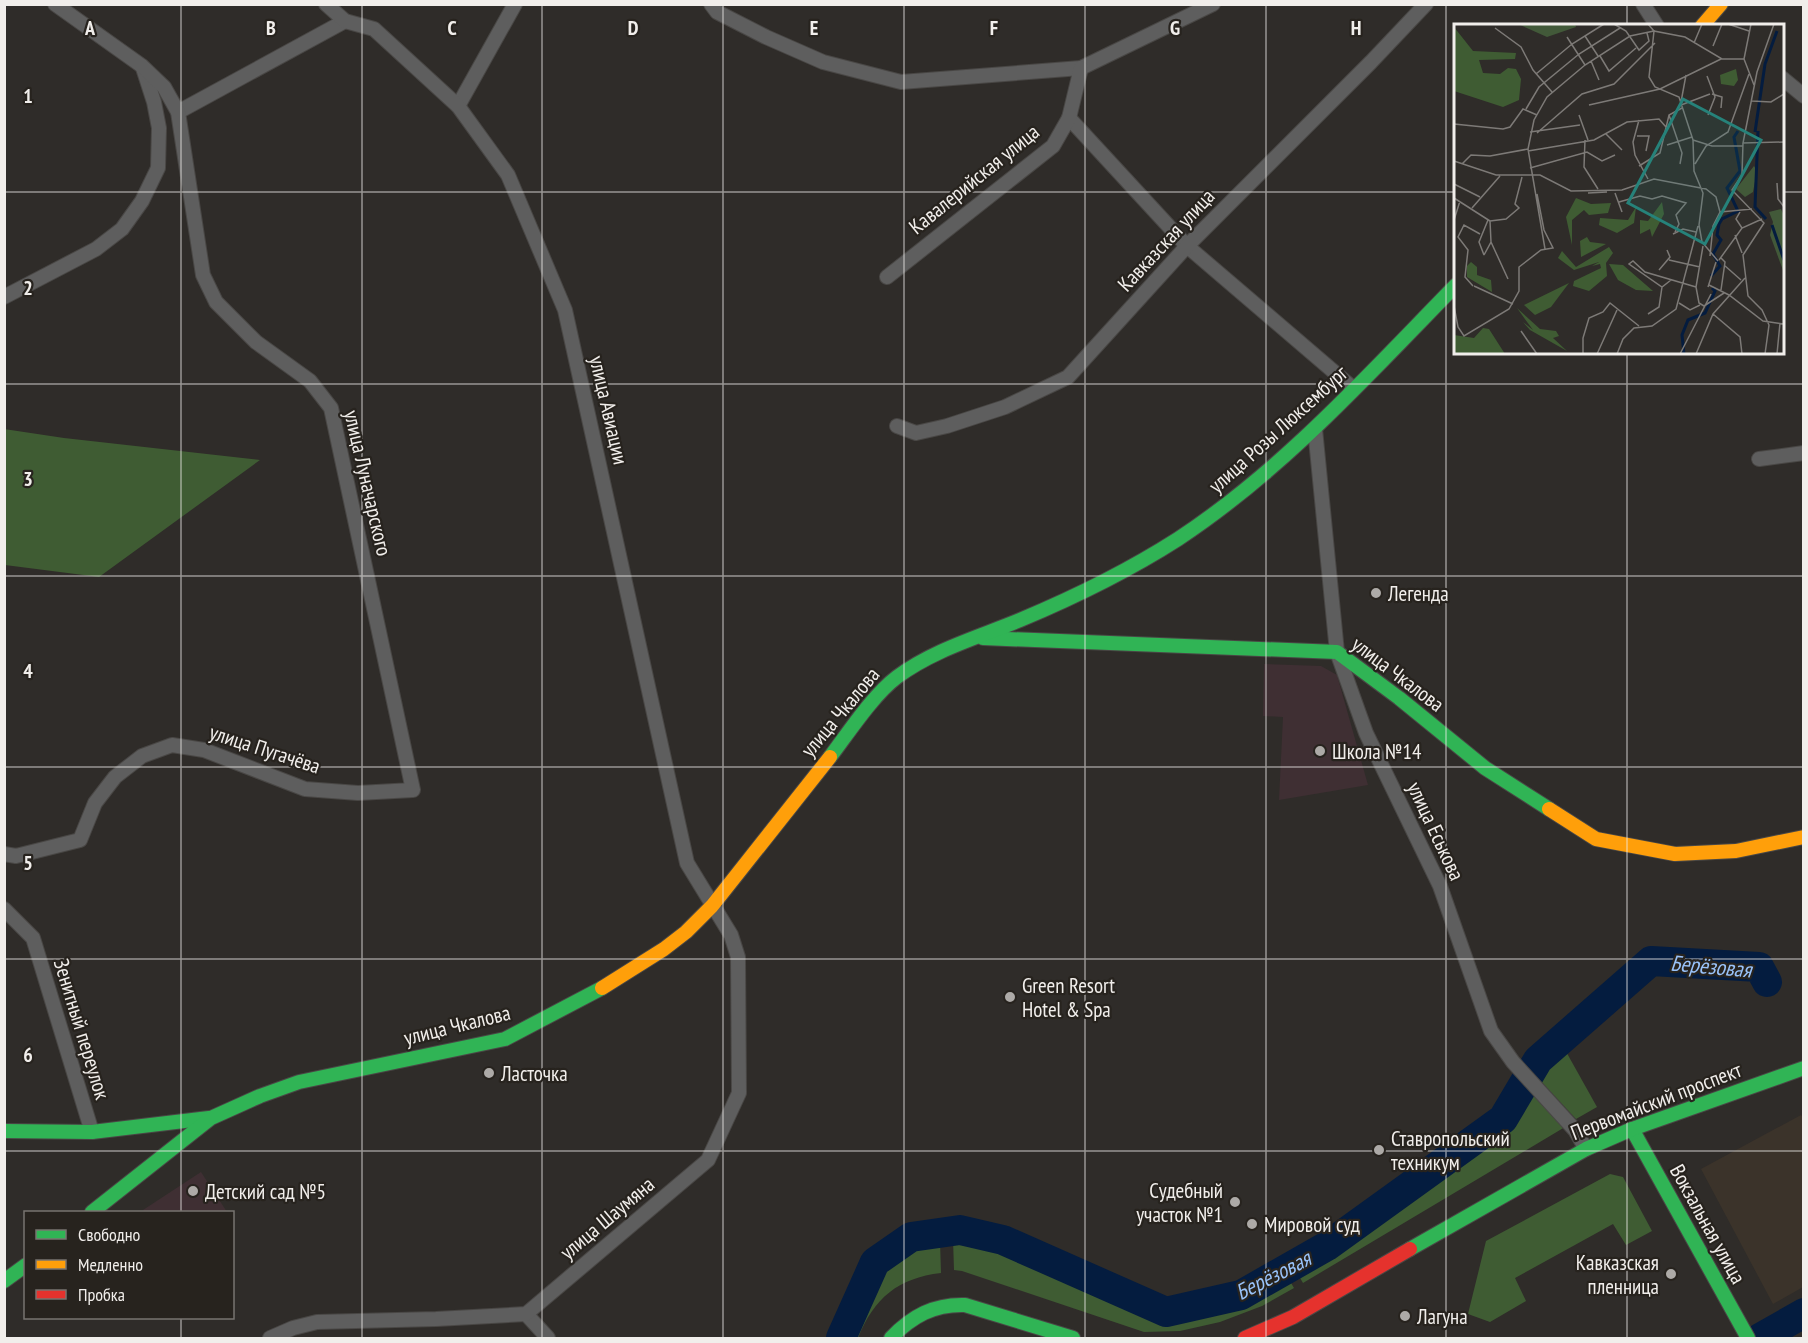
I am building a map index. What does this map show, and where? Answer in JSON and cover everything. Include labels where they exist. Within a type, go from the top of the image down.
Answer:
[{"type":"street","name":"улица Луначарского","points":[[55,4],[142,66],[164,87],[178,112],[203,274],[216,302],[256,342],[310,381],[331,408],[412,790]]},
{"type":"street","name":"улица Авиации","points":[[326,4],[345,21],[374,29],[458,106],[508,175],[565,310],[687,863],[712,906]]},
{"type":"street","points":[[458,106],[515,4]]},
{"type":"street","points":[[711,4],[717,12],[823,62],[901,82],[1081,68],[1213,4]]},
{"type":"street","name":"Кавказская улица","points":[[897,426],[916,433],[948,426],[1005,407],[1068,377],[1187,246],[1426,4]]},
{"type":"street","points":[[1643,4],[1656,24]]},
{"type":"street","points":[[178,112],[345,21]]},
{"type":"street","points":[[4,297],[96,249],[122,229],[142,201],[158,168],[159,128],[154,102],[142,66]]},
{"type":"street","name":"Кавалерийская улица","points":[[887,277],[1053,146],[1069,118],[1081,68]]},
{"type":"street","points":[[1784,80],[1803,96]]},
{"type":"street","points":[[1069,118],[1187,246],[1354,388]]},
{"type":"street","name":"улица Розы Люксембург","points":[[978,637],[1102,582],[1177,539],[1235,500],[1315,429],[1454,286]]},
{"type":"street","name":"улица Еськова","points":[[1315,429],[1337,652],[1366,734],[1440,886],[1491,1031],[1513,1062],[1575,1130],[1586,1149]]},
{"type":"street","points":[[1759,459],[1803,453]]},
{"type":"street","name":"улица Чкалова","points":[[93,1211],[211,1118],[260,1096],[299,1082],[505,1039],[609,984],[655,955],[686,932],[712,906],[886,686],[904,670],[930,655],[978,637],[1337,652],[1399,698],[1485,768],[1596,838],[1675,854],[1736,851],[1803,837]]},
{"type":"street","name":"улица Пугачёва","points":[[4,854],[16,856],[80,840],[95,803],[115,777],[142,756],[172,746],[204,750],[305,789],[358,794],[412,790]]},
{"type":"street","name":"улица Шаумяна","points":[[525,1314],[708,1160],[739,1093],[738,957],[731,935],[712,906]]},
{"type":"street","name":"Зенитный переулок","points":[[4,909],[33,938],[92,1132]]},
{"type":"street","name":"Первомайский проспект","points":[[1245,1338],[1293,1317],[1586,1149],[1632,1129],[1803,1068]]},
{"type":"street","points":[[4,1131],[92,1132],[211,1118]]},
{"type":"street","name":"Вокзальная улица","points":[[1632,1129],[1748,1338]]},
{"type":"street","points":[[4,1281],[24,1266]]},
{"type":"street","points":[[891,1338],[918,1314],[950,1304],[965,1305],[1073,1338]]},
{"type":"street","points":[[270,1338],[293,1328],[317,1322],[525,1314],[548,1338]]},
{"type":"shaded area","name":"Школа №14","points":[[1264,664],[1321,666],[1337,675],[1368,785],[1279,800],[1283,717],[1263,716]]},
{"type":"shaded area","points":[[1801,1115],[1804,1119],[1803,1287],[1773,1304],[1701,1169]]},
{"type":"shaded area","name":"Детский сад №5","points":[[201,1172],[226,1211],[144,1211]]},
{"type":"green space","points":[[4,429],[260,460],[99,577],[5,565]]},
{"type":"green space","points":[[1564,1048],[1597,1107],[1576,1119],[1537,1077],[1543,1066]]},
{"type":"green space","points":[[1529,1087],[1565,1127],[1303,1283],[1296,1271],[1331,1251],[1506,1124]]},
{"type":"green space","points":[[1610,1174],[1623,1177],[1652,1231],[1626,1245],[1613,1224],[1515,1278],[1526,1301],[1490,1322],[1468,1314],[1486,1241]]},
{"type":"green space","points":[[961,1238],[1001,1247],[1166,1316],[1245,1300],[1287,1276],[1294,1288],[1262,1306],[1220,1322],[1180,1331],[1144,1332],[954,1270],[953,1239]]},
{"type":"green space","points":[[940,1241],[941,1273],[912,1280],[889,1292],[872,1312],[858,1338],[851,1338],[881,1268],[913,1244]]},
{"type":"waterway","name":"Берёзовая","points":[[841,1338],[875,1262],[911,1237],[960,1230],[1003,1240],[1166,1312],[1241,1295],[1327,1246],[1503,1119],[1538,1060],[1651,961],[1759,967],[1767,982]]},
{"type":"waterway","points":[[1760,1338],[1804,1313]]},
{"type":"traffic: fast","points":[[830,757],[879,694],[911,667],[1101,583],[1159,551],[1217,512],[1289,452],[1324,419],[1454,287]]},
{"type":"traffic: fast","points":[[983,638],[1337,652],[1399,698],[1485,768],[1549,809]]},
{"type":"traffic: fast","points":[[93,1211],[211,1118],[260,1096],[299,1082],[505,1039],[602,988]]},
{"type":"traffic: fast","points":[[1410,1249],[1586,1149],[1632,1129],[1804,1068]]},
{"type":"traffic: fast","points":[[4,1131],[92,1132],[209,1118]]},
{"type":"traffic: fast","points":[[1632,1129],[1748,1338]]},
{"type":"traffic: fast","points":[[4,1281],[24,1266]]},
{"type":"traffic: fast","points":[[891,1338],[907,1323],[924,1313],[954,1305],[965,1305],[1073,1338]]},
{"type":"traffic: slow","points":[[1704,24],[1721,4]]},
{"type":"traffic: slow","points":[[602,988],[664,949],[686,932],[712,906],[830,757]]},
{"type":"traffic: slow","points":[[1549,809],[1596,839],[1675,854],[1736,851],[1804,837]]},
{"type":"traffic: jam","points":[[1245,1338],[1293,1317],[1410,1249]]},
{"type":"place","name":"Легенда","points":[[1376,593]]},
{"type":"place","name":"Школа №14","points":[[1320,751]]},
{"type":"place","name":"Green Resort Hotel & Spa","points":[[1010,997]]},
{"type":"place","name":"Ласточка","points":[[489,1073]]},
{"type":"place","name":"Ставропольский техникум","points":[[1379,1150]]},
{"type":"place","name":"Детский сад №5","points":[[193,1191]]},
{"type":"place","name":"Судебный участок №1","points":[[1235,1202]]},
{"type":"place","name":"Мировой суд","points":[[1252,1224]]},
{"type":"place","name":"Кавказская пленница","points":[[1671,1274]]},
{"type":"place","name":"Лагуна","points":[[1405,1316]]}]
